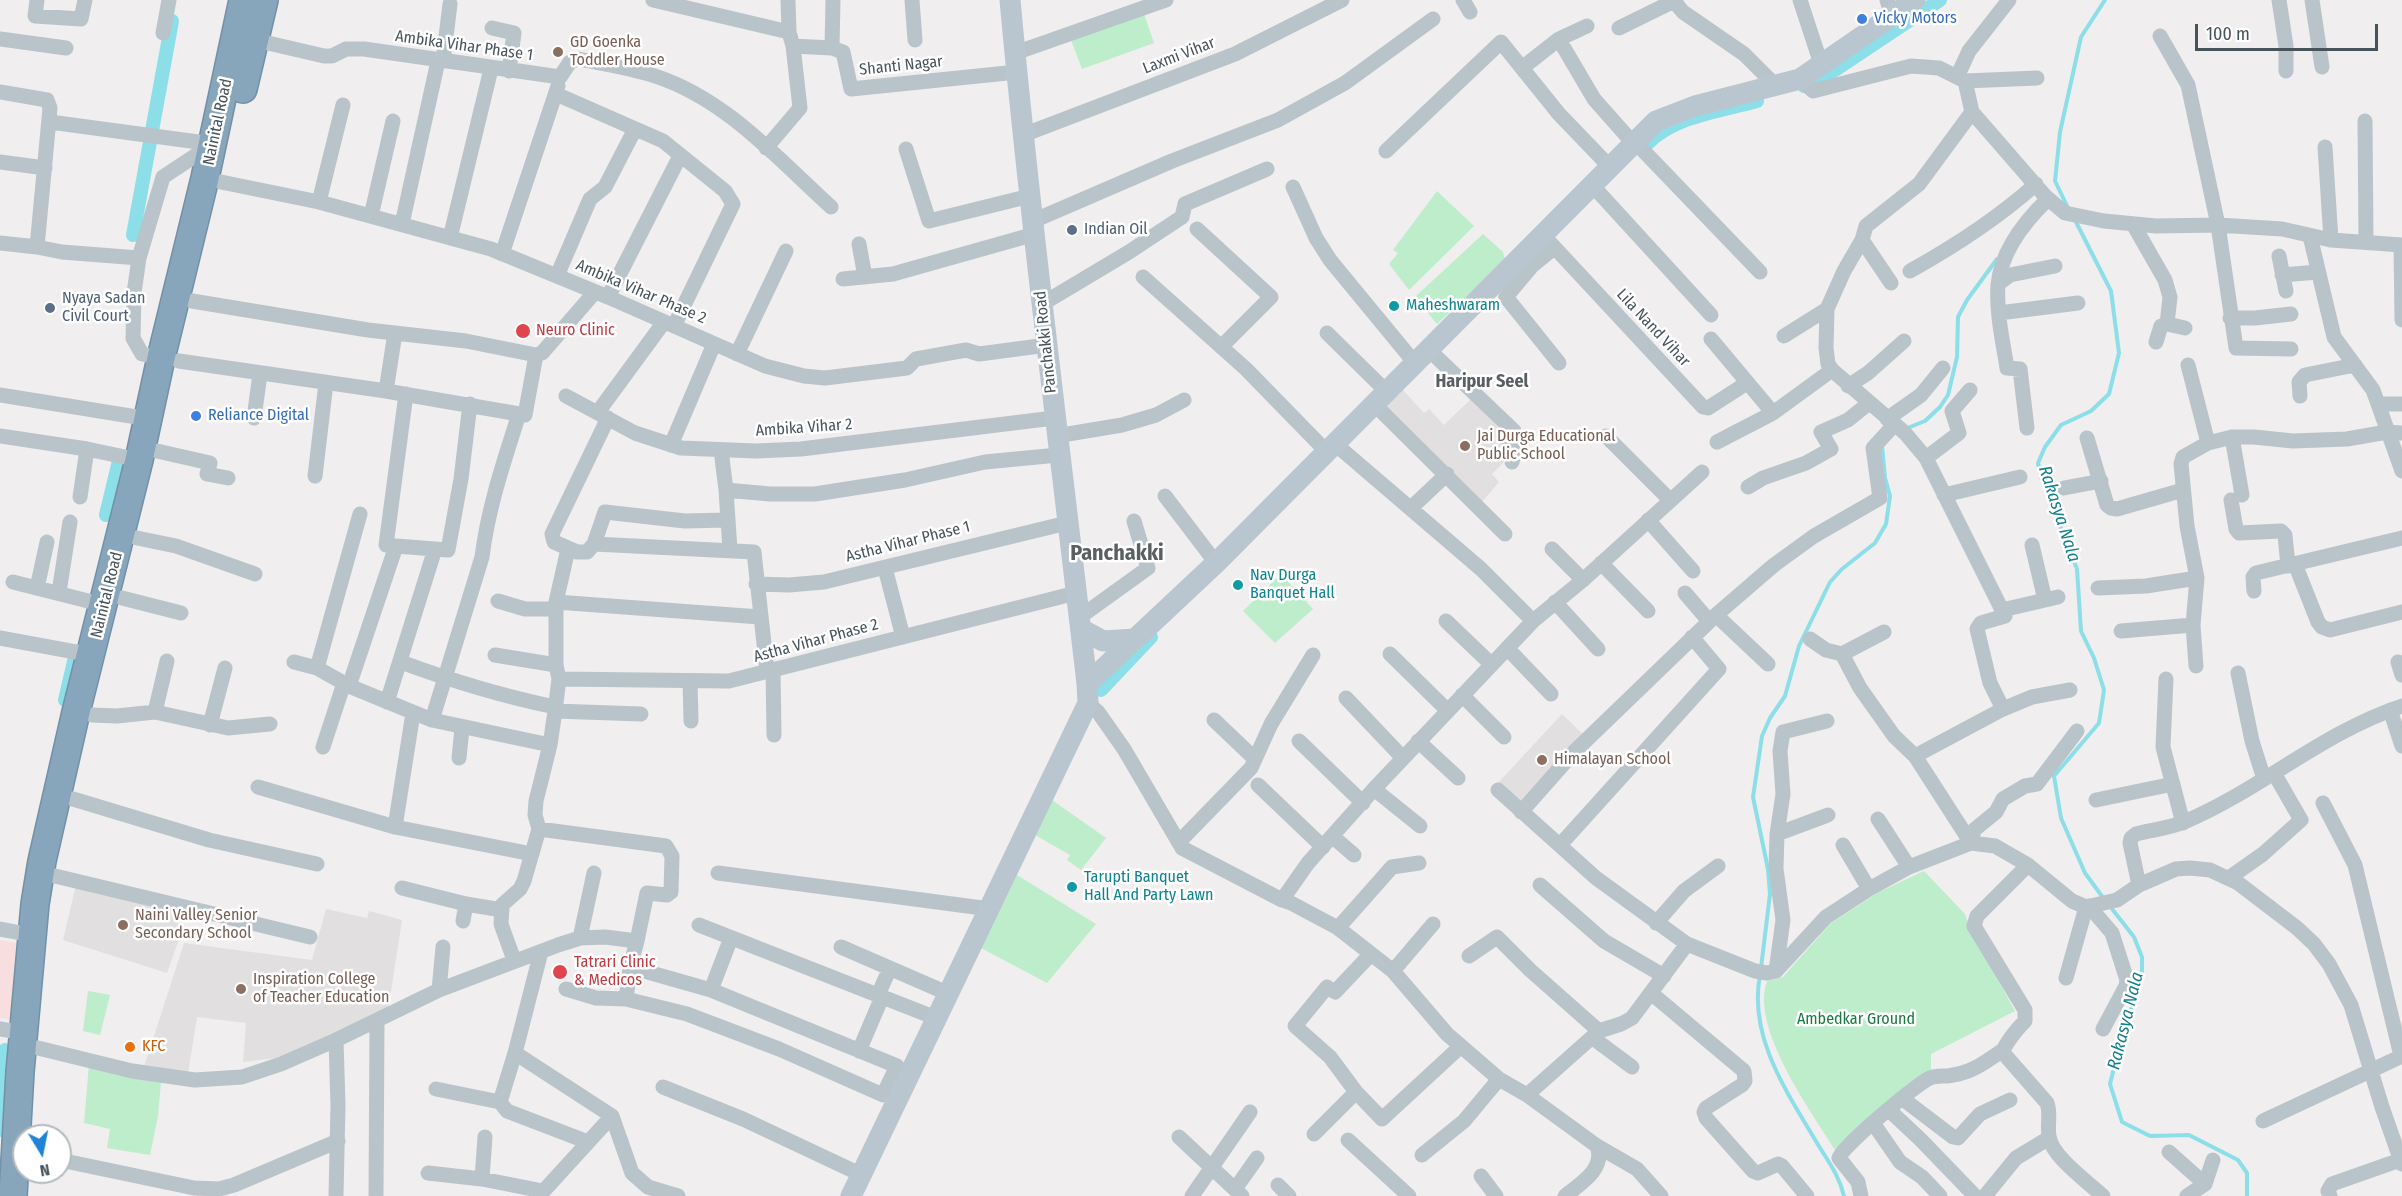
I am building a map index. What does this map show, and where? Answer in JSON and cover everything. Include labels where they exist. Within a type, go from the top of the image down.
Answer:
[{"type":"highway","name":"Nainital Road","points":[[243,0],[245,37]]},
{"type":"highway","name":"Nainital Road","points":[[170,359],[245,37],[264,0]]},
{"type":"highway","name":"Nainital Road","points":[[13,1196],[27,1032],[32,935],[42,861],[68,743],[92,655],[137,538],[148,456],[146,410],[170,359],[192,301],[213,180]]},
{"type":"highway","name":"Nainital Road","points":[[33,1124],[27,1032],[43,976],[55,876],[92,715],[113,601],[148,456]]},
{"type":"main road","name":"Panchakki Road","points":[[1010,0],[1056,436],[1088,693]]},
{"type":"main road","points":[[851,1196],[947,993],[990,909],[1088,693],[1136,639],[1335,448],[1428,355],[1549,242],[1597,190],[1610,167],[1638,145],[1656,121],[1695,106],[1775,85],[1804,83],[1821,64],[1889,8],[1915,0]]},
{"type":"main road","points":[[1080,623],[1103,641],[1136,639]]},
{"type":"street","points":[[37,0],[35,15],[81,20],[85,0]]},
{"type":"street","points":[[163,33],[169,0]]},
{"type":"street","points":[[653,0],[791,39],[832,48],[833,0]]},
{"type":"street","points":[[766,148],[800,108],[788,0]]},
{"type":"street","points":[[912,0],[915,40]]},
{"type":"street","points":[[1016,62],[1166,0]]},
{"type":"street","name":"Laxmi Vihar","points":[[1023,135],[1234,54],[1342,0]]},
{"type":"street","points":[[1619,28],[1674,0],[1683,12],[1744,54],[1775,85]]},
{"type":"street","points":[[1800,0],[1821,64]]},
{"type":"street","points":[[2009,0],[1969,51],[1961,79],[1972,112],[2048,199],[2072,215],[2133,224],[2218,225],[2282,229],[2331,240],[2401,245],[2402,320]]},
{"type":"street","points":[[2279,0],[2286,46],[2286,71]]},
{"type":"street","points":[[2312,0],[2322,67]]},
{"type":"street","points":[[402,224],[440,61],[450,4]]},
{"type":"street","points":[[843,279],[893,274],[1034,227],[1173,161],[1278,120],[1345,83],[1433,19]]},
{"type":"street","points":[[1522,68],[1559,39],[1587,26]]},
{"type":"street","points":[[492,28],[514,33],[508,71]]},
{"type":"street","points":[[2160,36],[2188,85],[2218,225],[2235,344],[2239,350],[2291,349]]},
{"type":"street","name":"Ambika Vihar Phase 1","points":[[245,37],[324,56],[332,56],[346,49],[364,49],[491,69],[560,77]]},
{"type":"street","points":[[0,39],[66,48]]},
{"type":"street","points":[[1386,151],[1501,42],[1559,114],[1610,167]]},
{"type":"street","name":"Shanti Nagar","points":[[832,48],[843,52],[851,89],[1016,62]]},
{"type":"street","points":[[1564,48],[1594,99],[1760,273]]},
{"type":"street","points":[[502,254],[560,77],[570,62],[579,58],[655,76],[694,93],[746,128],[831,207]]},
{"type":"street","points":[[1804,83],[1813,91],[1911,66],[1940,68],[1961,79],[2037,78]]},
{"type":"street","points":[[450,238],[491,69]]},
{"type":"street","points":[[0,92],[47,100],[50,108],[37,247]]},
{"type":"street","points":[[556,94],[663,141],[725,191],[732,204],[669,324],[603,415],[552,534],[554,542],[576,552],[587,552],[594,544],[605,512],[685,521],[728,520]]},
{"type":"street","points":[[319,202],[343,105]]},
{"type":"street","points":[[1972,112],[1919,184],[1866,226],[1862,240],[1844,271],[1827,309],[1826,348],[1828,364],[1832,370],[1896,426],[1926,458],[2002,609],[2005,616],[1981,623],[1977,630],[1990,683],[2003,708]]},
{"type":"street","points":[[371,216],[393,121]]},
{"type":"street","points":[[2365,121],[2366,241]]},
{"type":"street","points":[[50,122],[221,145]]},
{"type":"street","points":[[556,276],[590,199],[605,187],[635,129]]},
{"type":"street","points":[[221,145],[163,177],[140,258],[134,293],[133,339],[142,354],[260,374],[470,404],[525,415],[536,355]]},
{"type":"street","points":[[2325,147],[2331,240]]},
{"type":"street","points":[[906,149],[929,221],[1030,196]]},
{"type":"street","points":[[192,301],[395,333],[466,341],[536,355],[542,353],[602,294],[680,156]]},
{"type":"street","points":[[0,162],[45,168]]},
{"type":"street","points":[[1042,304],[1182,217],[1185,204],[1267,169]]},
{"type":"street","name":"Ambika Vihar Phase 2","points":[[213,180],[319,202],[502,254],[602,294],[765,366],[804,376],[825,378],[907,368],[916,359],[966,350],[979,354],[1047,345]]},
{"type":"street","points":[[1910,271],[1942,253],[2012,205],[2036,184]]},
{"type":"street","points":[[1293,187],[1316,238],[1330,260],[1428,355],[1514,431],[1506,439],[1515,450],[1512,462]]},
{"type":"street","points":[[1597,190],[1711,315]]},
{"type":"street","points":[[2027,428],[2020,369],[2007,368],[1999,313],[1998,284],[2002,267],[2013,243],[2032,214],[2048,199]]},
{"type":"street","points":[[2133,224],[2165,280],[2170,297],[2167,324]]},
{"type":"street","points":[[1197,229],[1271,297],[1221,347]]},
{"type":"street","points":[[2310,236],[2334,337],[2373,390],[2378,404],[2395,433],[2401,467]]},
{"type":"street","points":[[1862,240],[1891,283]]},
{"type":"street","points":[[1549,242],[1506,297],[1559,363]]},
{"type":"street","name":"Lila Nand Vihar","points":[[1549,242],[1703,407],[1708,408],[1747,383]]},
{"type":"street","points":[[0,243],[62,252],[140,258]]},
{"type":"street","points":[[859,244],[865,277]]},
{"type":"street","points":[[736,354],[786,251]]},
{"type":"street","points":[[2279,256],[2286,291]]},
{"type":"street","points":[[1998,284],[2010,275],[2055,266]]},
{"type":"street","points":[[2282,275],[2318,272]]},
{"type":"street","points":[[1143,276],[1335,448],[1411,508],[1481,569],[1533,621]]},
{"type":"street","points":[[1999,313],[2078,303]]},
{"type":"street","points":[[1784,336],[1827,309]]},
{"type":"street","points":[[2230,318],[2292,314]]},
{"type":"street","points":[[2157,342],[2161,326],[2167,324],[2185,328]]},
{"type":"street","points":[[386,391],[395,333]]},
{"type":"street","points":[[1327,333],[1380,403],[1505,534]]},
{"type":"street","points":[[1712,339],[1773,413]]},
{"type":"street","points":[[1848,386],[1868,373],[1904,341]]},
{"type":"street","points":[[671,445],[714,344]]},
{"type":"street","points":[[2188,365],[2208,443]]},
{"type":"street","points":[[2300,396],[2299,382],[2305,375],[2355,365]]},
{"type":"street","points":[[1521,812],[1575,751],[1713,618],[1774,565],[1814,536],[1880,498],[1873,448],[1896,426],[1943,368]]},
{"type":"street","points":[[1717,442],[1773,413],[1832,370]]},
{"type":"street","points":[[254,418],[260,374]]},
{"type":"street","points":[[315,476],[326,383]]},
{"type":"street","points":[[1926,458],[1959,433],[1952,411],[1970,390]]},
{"type":"street","points":[[406,394],[386,545],[448,550],[461,479],[470,404]]},
{"type":"street","points":[[0,395],[146,410]]},
{"type":"street","name":"Ambika Vihar 2","points":[[566,396],[634,433],[681,448],[801,449],[1056,436]]},
{"type":"street","points":[[726,490],[770,494],[815,494],[905,480],[985,462],[1056,436],[1122,425],[1156,415],[1184,400]]},
{"type":"street","points":[[1748,487],[1770,475],[1806,463],[1831,449],[1821,432],[1848,420],[1869,404]]},
{"type":"street","points":[[2378,404],[2402,404]]},
{"type":"street","points":[[432,720],[482,557],[485,533],[500,471],[519,414]]},
{"type":"street","points":[[2196,666],[2193,625],[2197,578],[2187,526],[2181,464],[2183,458],[2208,443],[2232,438],[2254,436],[2293,441],[2347,439],[2395,433]]},
{"type":"street","points":[[0,436],[210,463],[207,474],[228,478]]},
{"type":"street","points":[[1606,436],[1670,500]]},
{"type":"street","points":[[2087,438],[2107,505],[2111,508],[2117,509],[2183,490]]},
{"type":"street","points":[[2232,438],[2236,529],[2239,533],[2281,531],[2292,565],[2322,627],[2330,630],[2402,612]]},
{"type":"street","points":[[80,497],[87,449]]},
{"type":"street","points":[[721,450],[730,550]]},
{"type":"street","points":[[1282,900],[1327,842],[1374,789],[1533,621],[1583,580],[1702,472]]},
{"type":"street","points":[[1411,508],[1447,474]]},
{"type":"street","points":[[1944,495],[2020,477]]},
{"type":"street","points":[[2064,488],[2102,482]]},
{"type":"street","points":[[1165,496],[1216,563]]},
{"type":"street","points":[[317,668],[360,514]]},
{"type":"street","points":[[1648,520],[1693,571]]},
{"type":"street","points":[[1080,623],[1148,568],[1134,521]]},
{"type":"street","points":[[59,592],[70,522]]},
{"type":"street","name":"Astha Vihar Phase 1","points":[[756,584],[789,585],[824,582],[1067,522]]},
{"type":"street","points":[[137,538],[176,546],[255,574]]},
{"type":"street","points":[[2254,591],[2252,581],[2256,573],[2402,538]]},
{"type":"street","points":[[37,588],[46,542]]},
{"type":"street","points":[[594,544],[754,552],[760,617],[770,670],[774,735]]},
{"type":"street","points":[[2002,609],[2052,599],[2032,545]]},
{"type":"street","points":[[323,747],[396,546]]},
{"type":"street","points":[[387,702],[435,549]]},
{"type":"street","points":[[514,960],[501,924],[502,906],[524,881],[539,829],[535,815],[536,801],[550,745],[558,672],[556,605],[568,549]]},
{"type":"street","points":[[1552,549],[1583,580]]},
{"type":"street","points":[[1601,563],[1648,611]]},
{"type":"street","points":[[885,568],[903,637]]},
{"type":"street","points":[[2098,588],[2146,586],[2197,578]]},
{"type":"street","points":[[13,582],[180,613]]},
{"type":"street","name":"Astha Vihar Phase 2","points":[[495,654],[558,672],[690,681],[729,681],[1076,593]]},
{"type":"street","points":[[1685,593],[1768,664]]},
{"type":"street","points":[[498,601],[525,609],[556,605],[760,617]]},
{"type":"street","points":[[1556,602],[1598,649]]},
{"type":"street","points":[[1446,621],[1491,664]]},
{"type":"street","points":[[2121,631],[2193,625]]},
{"type":"street","points":[[1810,639],[1826,650],[1842,654],[1884,632]]},
{"type":"street","points":[[1560,845],[1719,669],[1692,637]]},
{"type":"street","points":[[0,638],[92,655]]},
{"type":"street","points":[[1507,648],[1551,694]]},
{"type":"street","points":[[1390,654],[1448,710]]},
{"type":"street","points":[[1842,654],[1860,688],[1894,736],[1915,756],[1971,843]]},
{"type":"street","points":[[1179,842],[1251,768],[1271,724],[1313,655]]},
{"type":"street","points":[[154,712],[167,661]]},
{"type":"street","points":[[294,662],[317,668],[347,685],[432,720],[550,745]]},
{"type":"street","points":[[401,662],[507,697],[555,709],[641,714]]},
{"type":"street","points":[[210,725],[225,668]]},
{"type":"street","points":[[2229,878],[2263,854],[2301,820],[2269,776],[2252,741],[2238,673]]},
{"type":"street","points":[[2166,679],[2163,747],[2182,823]]},
{"type":"street","points":[[690,681],[691,721]]},
{"type":"street","points":[[1915,756],[2003,708],[2032,697],[2070,690]]},
{"type":"street","points":[[1088,693],[1182,848],[1338,928],[1393,971],[1440,1027],[1499,1079],[1527,1095],[1597,1146],[1636,1169],[1661,1196]]},
{"type":"street","points":[[1462,695],[1504,737]]},
{"type":"street","points":[[1346,698],[1403,758]]},
{"type":"street","points":[[2139,885],[2130,843],[2131,838],[2136,834],[2182,823],[2226,802],[2346,730],[2396,708],[2402,746]]},
{"type":"street","points":[[92,715],[139,715],[154,712],[228,728],[270,724]]},
{"type":"street","points":[[395,827],[413,713]]},
{"type":"street","points":[[1214,720],[1255,759]]},
{"type":"street","points":[[1766,972],[1783,920],[1776,869],[1777,834],[1783,794],[1780,751],[1784,732],[1827,721]]},
{"type":"street","points":[[459,758],[462,728]]},
{"type":"street","points":[[1971,843],[1974,831],[1996,812],[2003,799],[2025,786],[2037,783],[2077,731]]},
{"type":"street","points":[[1299,741],[1363,803]]},
{"type":"street","points":[[1418,741],[1458,778]]},
{"type":"street","points":[[2096,800],[2173,784]]},
{"type":"street","points":[[1258,785],[1327,842],[1354,855]]},
{"type":"street","points":[[258,787],[395,827],[532,854]]},
{"type":"street","points":[[1374,789],[1420,826]]},
{"type":"street","points":[[1498,790],[1596,878],[1656,923],[1687,944],[1766,972]]},
{"type":"street","points":[[73,799],[209,840],[317,864]]},
{"type":"street","points":[[2263,1121],[2401,1056],[2355,865],[2323,803]]},
{"type":"street","points":[[1777,834],[1828,815]]},
{"type":"street","points":[[1878,819],[1909,867]]},
{"type":"street","points":[[539,829],[666,846],[672,856],[671,892],[667,895],[647,893],[630,967],[626,999]]},
{"type":"street","points":[[1766,972],[1826,918],[1869,889],[1909,867],[1971,843],[1995,846],[2028,865],[2072,901],[2089,906],[2112,902],[2139,885],[2176,869],[2210,870],[2229,878],[2297,928],[2314,944],[2330,964],[2351,1005],[2401,1162],[2332,1184],[2328,1187],[2330,1196]]},
{"type":"street","points":[[1843,845],[1869,889]]},
{"type":"street","points":[[1338,928],[1392,867],[1419,863]]},
{"type":"street","points":[[1861,1196],[1858,1182],[1839,1158],[1840,1153],[1903,1098],[1931,1078],[1964,1073],[1981,1066],[2003,1050],[2014,1032],[2025,1021],[2025,1010],[1976,931],[1974,921],[2028,865]]},
{"type":"street","points":[[1656,923],[1684,891],[1718,866]]},
{"type":"street","points":[[580,938],[594,873]]},
{"type":"street","points":[[718,873],[990,909]]},
{"type":"street","points":[[55,876],[310,938]]},
{"type":"street","points":[[1540,885],[1604,941],[1664,976]]},
{"type":"street","points":[[402,888],[466,904],[502,910]]},
{"type":"street","points":[[463,921],[466,904]]},
{"type":"street","points":[[2066,978],[2089,906]]},
{"type":"street","points":[[2089,906],[2112,933],[2127,980],[2103,1029]]},
{"type":"street","points":[[1393,971],[1433,924]]},
{"type":"street","points":[[699,925],[936,1018]]},
{"type":"street","points":[[0,929],[32,935]]},
{"type":"street","points":[[27,1032],[132,1071],[195,1080],[242,1077],[281,1064],[439,990],[479,976],[514,960],[580,938],[605,937],[637,941]]},
{"type":"street","points":[[1469,956],[1497,937],[1596,1035],[1632,1067]]},
{"type":"street","points":[[711,990],[732,938]]},
{"type":"street","points":[[1527,1095],[1596,1035],[1627,1021],[1687,944]]},
{"type":"street","points":[[439,990],[443,947]]},
{"type":"street","points":[[841,947],[947,993]]},
{"type":"street","points":[[500,1102],[541,952]]},
{"type":"street","points":[[1371,954],[1335,992],[1327,987],[1295,1026],[1330,1057],[1356,1092],[1382,1119],[1461,1046]]},
{"type":"street","points":[[566,989],[596,998],[626,999],[687,1014],[779,1049],[883,1095],[897,1066],[711,990],[630,967]]},
{"type":"street","points":[[858,1051],[890,968]]},
{"type":"street","points":[[1651,993],[1744,1071],[1746,1076],[1742,1085],[1706,1108],[1704,1112],[1706,1118],[1753,1171],[1758,1173],[1778,1164],[1807,1196]]},
{"type":"street","points":[[376,1196],[377,1020]]},
{"type":"street","points":[[336,1040],[338,1142],[336,1196]]},
{"type":"street","points":[[2003,1050],[2007,1059],[2047,1103],[2050,1110],[2049,1138],[2056,1153],[2103,1196]]},
{"type":"street","points":[[515,1053],[612,1116],[632,1173],[648,1187],[678,1196]]},
{"type":"street","points":[[1422,1155],[1464,1121],[1499,1079]]},
{"type":"street","points":[[663,1087],[743,1119],[860,1174]]},
{"type":"street","points":[[436,1089],[500,1102],[507,1111],[588,1142]]},
{"type":"street","points":[[1314,1134],[1356,1092]]},
{"type":"street","points":[[1903,1098],[1953,1137],[1958,1138],[1980,1114],[2010,1100]]},
{"type":"street","points":[[1889,1110],[1975,1196]]},
{"type":"street","points":[[1192,1196],[1250,1112]]},
{"type":"street","points":[[428,1173],[482,1179],[541,1194],[612,1116]]},
{"type":"street","points":[[1873,1123],[1900,1162],[1922,1177],[1940,1196]]},
{"type":"street","points":[[482,1179],[485,1137]]},
{"type":"street","points":[[1179,1137],[1238,1192],[1257,1158]]},
{"type":"street","points":[[1984,1196],[2016,1158],[2049,1138]]},
{"type":"street","points":[[1348,1140],[1409,1196]]},
{"type":"street","points":[[72,1163],[194,1188],[219,1189],[338,1142]]},
{"type":"street","points":[[1565,1196],[1586,1180],[1598,1165],[1600,1153],[1597,1146]]},
{"type":"street","points":[[2169,1152],[2205,1184]]},
{"type":"street","points":[[2187,1196],[2205,1184],[2213,1160]]},
{"type":"street","points":[[1481,1176],[1496,1196]]},
{"type":"shaded area","name":"Jai Durga Educational Public School","points":[[1403,390],[1424,413],[1429,409],[1444,425],[1473,397],[1510,432],[1513,453],[1492,474],[1499,482],[1481,503],[1383,408]]},
{"type":"shaded area","name":"Himalayan School","points":[[1562,714],[1585,736],[1522,805],[1498,783]]},
{"type":"shaded area","name":"Naini Valley Senior Secondary School","points":[[76,885],[183,912],[174,937],[179,939],[167,973],[63,940]]},
{"type":"shaded area","name":"Inspiration College of Teacher Education","points":[[326,909],[367,918],[369,911],[402,920],[388,1011],[276,1058],[243,1062],[246,1023],[197,1017],[188,1074],[144,1067],[184,943],[312,960]]},
{"type":"shaded area","points":[[0,940],[22,944],[18,1021],[0,1018]]},
{"type":"green space","points":[[1144,14],[1154,43],[1082,69],[1071,40]]},
{"type":"green space","points":[[1437,191],[1474,226],[1409,290],[1389,264],[1398,253],[1393,250]]},
{"type":"green space","points":[[1483,234],[1503,252],[1505,260],[1437,324],[1415,297]]},
{"type":"green space","points":[[1281,574],[1313,609],[1275,643],[1243,611]]},
{"type":"green space","points":[[1052,800],[1106,838],[1081,870],[1067,860],[1070,855],[1035,835]]},
{"type":"green space","name":"Ambedkar Ground","points":[[1924,871],[1965,914],[1971,931],[2015,1011],[1931,1054],[1931,1073],[1893,1097],[1835,1150],[1798,1092],[1775,1045],[1767,1022],[1764,1000],[1767,981],[1783,977],[1831,923],[1879,892]]},
{"type":"green space","points":[[1017,875],[1096,924],[1047,983],[981,948]]},
{"type":"green space","points":[[88,991],[110,995],[100,1035],[83,1031]]},
{"type":"green space","points":[[89,1064],[161,1082],[158,1116],[150,1155],[107,1148],[110,1129],[84,1123]]},
{"type":"waterway","points":[[1804,86],[1832,72],[1940,0]]},
{"type":"waterway","name":"Rakasya Nala","points":[[2068,208],[2055,181],[2060,132],[2081,37],[2105,0]]},
{"type":"waterway","points":[[133,235],[172,21]]},
{"type":"waterway","points":[[1648,143],[1671,126],[1685,120],[1757,101]]},
{"type":"waterway","name":"Rakasya Nala","points":[[2075,220],[2111,291],[2119,353],[2109,394],[2091,411],[2061,425],[2045,447],[2038,463],[2042,480],[2077,569],[2081,631],[2094,658],[2104,690],[2099,723],[2054,776],[2061,818],[2085,873],[2104,899]]},
{"type":"waterway","points":[[1905,429],[1925,421],[1940,407],[1948,395],[1957,357],[1958,317],[1967,300],[1997,259]]},
{"type":"waterway","points":[[1761,968],[1770,894],[1768,869],[1753,797],[1762,736],[1770,718],[1785,696],[1799,646],[1830,582],[1842,569],[1875,543],[1886,524],[1890,496],[1885,478],[1882,446]]},
{"type":"waterway","points":[[106,515],[119,461]]},
{"type":"waterway","points":[[1101,690],[1151,637]]},
{"type":"waterway","points":[[65,700],[75,657]]},
{"type":"waterway","name":"Rakasya Nala","points":[[2109,905],[2134,937],[2142,957],[2142,974],[2124,1028],[2110,1084],[2122,1122],[2150,1136],[2189,1135],[2238,1160],[2247,1173],[2247,1196]]},
{"type":"waterway","points":[[1760,975],[1758,998],[1765,1042],[1783,1084],[1833,1168],[1844,1196]]},
{"type":"waterway","points":[[0,1130],[5,1050]]},
{"type":"place","name":"Vicky Motors","points":[[1862,19]]},
{"type":"place","name":"GD Goenka Toddler House","points":[[558,52]]},
{"type":"place","name":"Indian Oil","points":[[1072,230]]},
{"type":"place","name":"Maheshwaram","points":[[1394,306]]},
{"type":"place","name":"Nyaya Sadan Civil Court","points":[[50,308]]},
{"type":"place","name":"Neuro Clinic","points":[[523,331]]},
{"type":"place","name":"Reliance Digital","points":[[196,416]]},
{"type":"place","name":"Jai Durga Educational Public School","points":[[1465,446]]},
{"type":"place","name":"Nav Durga Banquet Hall","points":[[1238,585]]},
{"type":"place","name":"Himalayan School","points":[[1542,760]]},
{"type":"place","name":"Tarupti Banquet Hall And Party Lawn","points":[[1072,887]]},
{"type":"place","name":"Naini Valley Senior Secondary School","points":[[123,925]]},
{"type":"place","name":"Tatrari Clinic & Medicos","points":[[560,972]]},
{"type":"place","name":"Inspiration College of Teacher Education","points":[[241,989]]},
{"type":"place","name":"KFC","points":[[130,1047]]},
{"type":"district","name":"Haripur Seel","points":[[1482,382]]},
{"type":"district","name":"Panchakki","points":[[1117,554]]}]
